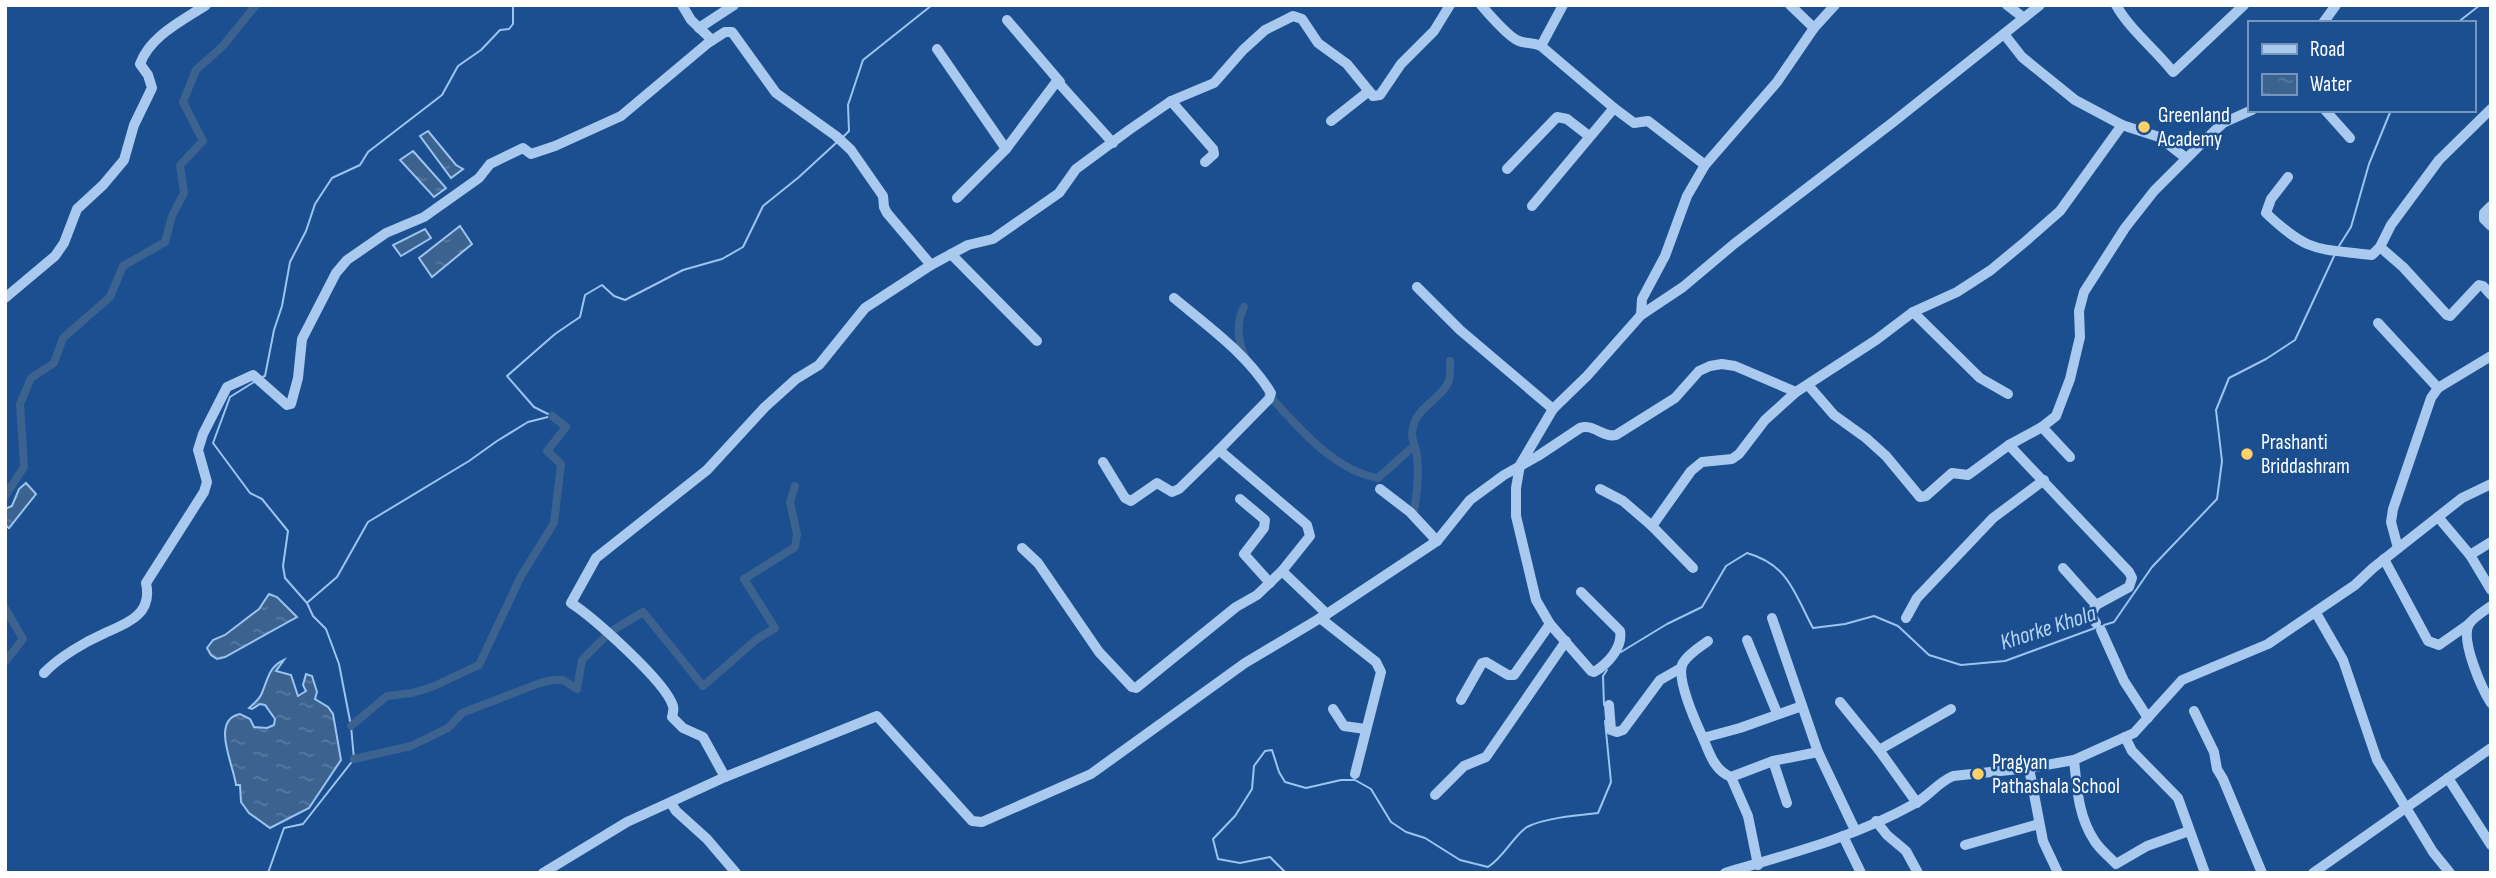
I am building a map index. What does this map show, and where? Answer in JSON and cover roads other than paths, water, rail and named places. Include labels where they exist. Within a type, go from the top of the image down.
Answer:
[{"type":"street","points":[[5,298],[55,256],[64,243],[77,209],[103,185],[124,160],[134,124],[152,88],[148,75],[140,64],[141,59],[168,29],[206,5]]},
{"type":"street","points":[[682,5],[712,40]]},
{"type":"street","points":[[699,28],[734,5]]},
{"type":"street","points":[[725,777],[703,737],[683,728],[672,717],[674,708],[667,694],[610,632],[571,603],[596,558],[707,470],[765,407],[796,379],[819,365],[865,308],[951,254],[968,245],[993,239],[1059,193],[1076,169],[1171,101],[1214,83],[1242,50],[1265,30],[1293,16],[1302,19],[1318,43],[1347,64],[1373,96],[1380,95],[1401,64],[1434,32],[1450,5]]},
{"type":"street","points":[[1481,5],[1512,36],[1520,41],[1532,41],[1541,46],[1634,123],[1648,121],[1705,165]]},
{"type":"street","points":[[1541,46],[1563,5]]},
{"type":"street","points":[[1790,5],[1814,28]]},
{"type":"street","points":[[1641,315],[1642,299],[1665,256],[1687,196],[1705,165],[1777,82],[1814,28],[1835,5]]},
{"type":"street","points":[[2007,5],[2024,18]]},
{"type":"street","points":[[1581,592],[1620,631],[1620,646],[1601,668],[1594,672],[1550,624],[1536,600],[1516,516],[1516,488],[1520,465],[1553,409],[1587,376],[1641,315],[1683,287],[1734,243],[1892,123],[2040,5]]},
{"type":"street","points":[[2116,5],[2122,16],[2173,72],[2244,5]]},
{"type":"street","points":[[2324,21],[2336,5]]},
{"type":"street","points":[[1007,20],[1113,143]]},
{"type":"street","points":[[44,673],[72,651],[116,630],[140,614],[147,601],[146,583],[204,492],[207,482],[198,450],[203,434],[227,387],[253,375],[287,405],[291,404],[298,378],[302,339],[336,274],[347,260],[386,233],[424,217],[479,178],[490,164],[523,148],[531,154],[555,146],[621,116],[725,32],[732,32],[776,93],[840,139],[883,196],[887,213],[931,265]]},
{"type":"street","points":[[2004,34],[2022,57],[2075,100],[2122,125],[2159,138],[2186,158]]},
{"type":"street","points":[[937,49],[1006,149]]},
{"type":"street","points":[[957,198],[1006,149],[1055,82],[1060,82]]},
{"type":"street","points":[[1331,121],[1369,91]]},
{"type":"street","points":[[1171,101],[1213,149],[1214,155],[1205,162]]},
{"type":"street","points":[[1532,206],[1614,108]]},
{"type":"street","points":[[2288,177],[2271,199],[2266,213],[2286,232],[2322,251],[2372,255],[2439,160],[2491,109]]},
{"type":"street","points":[[1808,385],[1834,415],[1886,456],[1920,496],[1926,496],[1952,473],[1968,475],[2056,416],[2070,379],[2080,337],[2079,311],[2084,292],[2125,228],[2154,191],[2223,123],[2248,112]]},
{"type":"street","points":[[2327,112],[2350,138]]},
{"type":"street","points":[[1507,169],[1557,117],[1567,119],[1589,136]]},
{"type":"street","points":[[1652,526],[1691,471],[1702,462],[1732,459],[1740,454],[1765,420],[1796,392],[1913,312],[1957,292],[1991,270],[2026,241],[2060,211],[2122,125]]},
{"type":"street","points":[[2491,206],[2484,213],[2484,219],[2491,226]]},
{"type":"street","points":[[2380,247],[2403,267],[2447,316],[2479,285],[2491,295]]},
{"type":"street","points":[[951,254],[1037,341]]},
{"type":"street","points":[[1417,287],[1460,330],[1553,409]]},
{"type":"street","points":[[1102,462],[1125,498],[1131,500],[1157,483],[1172,492],[1179,489],[1269,399],[1271,393],[1260,374],[1222,337],[1174,298]]},
{"type":"street","points":[[1913,312],[1980,378],[2008,394]]},
{"type":"street","points":[[2378,323],[2438,388]]},
{"type":"street","points":[[2398,548],[2391,522],[2393,509],[2431,398],[2438,388],[2491,356]]},
{"type":"street","points":[[544,873],[627,822],[725,777],[877,716],[972,821],[982,822],[1091,774],[1245,663],[1324,616],[1437,541],[1470,500],[1520,465],[1585,426],[1610,436],[1616,435],[1675,398],[1699,371],[1722,364],[1735,366],[1796,392]]},
{"type":"street","points":[[2042,427],[2070,457]]},
{"type":"street","points":[[2009,445],[2132,578],[2129,587],[2096,605],[2091,615],[2124,681],[2148,718]]},
{"type":"street","points":[[1022,548],[1038,563],[1099,652],[1136,688],[1270,583],[1310,536],[1309,530],[1219,450]]},
{"type":"street","points":[[1906,618],[1917,598],[1993,518],[2044,480]]},
{"type":"street","points":[[1725,873],[1758,865],[1843,836],[1917,803],[1942,781],[1953,776],[2074,760],[2134,733],[2182,680],[2268,644],[2355,585],[2462,498],[2491,484]]},
{"type":"street","points":[[1380,489],[1410,512],[1437,541]]},
{"type":"street","points":[[1600,489],[1623,501],[1693,568]]},
{"type":"street","points":[[1240,499],[1265,520],[1264,528],[1244,554],[1270,583]]},
{"type":"street","points":[[2438,517],[2470,555],[2491,590]]},
{"type":"street","points":[[2470,555],[2491,542]]},
{"type":"street","points":[[2384,559],[2428,641],[2439,645],[2491,606]]},
{"type":"street","points":[[2063,569],[2096,605]]},
{"type":"street","points":[[1282,571],[1324,616],[1380,665],[1381,671],[1355,774]]},
{"type":"street","points":[[2316,613],[2343,660],[2376,760],[2450,873]]},
{"type":"street","points":[[1772,618],[1818,752],[1855,830]]},
{"type":"street","points":[[1461,699],[1482,663],[1486,662],[1508,675],[1514,675],[1550,624]]},
{"type":"street","points":[[2469,624],[2468,647],[2491,703]]},
{"type":"street","points":[[1747,640],[1777,713]]},
{"type":"street","points":[[1434,795],[1464,766],[1486,757],[1566,641]]},
{"type":"street","points":[[1708,641],[1684,660],[1680,676],[1716,766],[1731,777],[1748,816],[1758,865]]},
{"type":"street","points":[[1609,705],[1611,730],[1623,730],[1660,680],[1681,668]]},
{"type":"street","points":[[1840,702],[1917,803]]},
{"type":"street","points":[[1703,738],[1802,706]]},
{"type":"street","points":[[1333,709],[1344,726],[1365,729]]},
{"type":"street","points":[[1879,750],[1951,709]]},
{"type":"street","points":[[2194,711],[2214,752],[2218,772],[2262,873]]},
{"type":"street","points":[[2125,737],[2132,751],[2178,798],[2204,873]]},
{"type":"street","points":[[2313,873],[2491,748]]},
{"type":"street","points":[[1731,777],[1773,761],[1818,752]]},
{"type":"street","points":[[2074,760],[2084,820],[2095,842],[2116,864],[2147,846],[2189,831]]},
{"type":"street","points":[[1773,761],[1787,803]]},
{"type":"street","points":[[2029,768],[2043,841],[2058,873]]},
{"type":"street","points":[[2448,778],[2491,845]]},
{"type":"street","points":[[671,803],[736,873]]},
{"type":"street","points":[[1876,821],[1887,835],[1906,851],[1918,873]]},
{"type":"street","points":[[1965,845],[2039,824]]},
{"type":"street","points":[[1843,836],[1861,873]]},
{"type":"water","points":[[428,131],[456,165],[463,169],[451,178],[420,136]]},
{"type":"water","points":[[413,151],[446,188],[434,197],[400,160]]},
{"type":"water","points":[[460,226],[472,244],[432,277],[419,258]]},
{"type":"water","points":[[425,229],[431,238],[401,256],[393,245]]},
{"type":"water","points":[[26,483],[36,494],[9,528],[5,525],[5,509],[12,506],[19,489]]},
{"type":"water","points":[[269,594],[277,597],[297,617],[225,657],[217,659],[211,655],[207,648],[213,640],[225,635],[259,609]]},
{"type":"water","points":[[284,660],[276,671],[291,675],[298,696],[306,691],[303,685],[306,674],[312,676],[317,692],[315,699],[328,707],[333,714],[341,760],[309,808],[270,828],[249,813],[241,802],[240,785],[236,785],[225,734],[226,725],[231,718],[240,714],[250,719],[254,727],[267,728],[274,725],[275,719],[265,705],[249,708],[260,697],[272,670]]},
{"type":"waterway","points":[[5,496],[24,467],[20,404],[31,378],[54,363],[63,338],[110,297],[123,266],[165,242],[172,216],[184,193],[180,165],[203,141],[183,102],[196,70],[222,47],[256,5]]},
{"type":"waterway","points":[[262,377],[265,376],[290,262],[306,231],[315,204],[332,178],[360,165],[368,152],[442,95],[458,66],[481,50],[500,30],[509,29],[513,24],[513,5]]},
{"type":"waterway","points":[[843,137],[849,131],[848,105],[863,60],[932,5]]},
{"type":"waterway","name":"Khorke Khola","points":[[2460,21],[2480,5]]},
{"type":"waterway","name":"Khorke Khola","points":[[2339,246],[2351,227],[2369,164],[2390,112]]},
{"type":"waterway","points":[[308,602],[337,577],[368,522],[528,422],[552,416],[534,407],[507,376],[555,334],[580,317],[585,295],[602,285],[614,296],[625,300],[683,270],[722,259],[743,247],[763,206],[836,143]]},
{"type":"waterway","name":"Khorke Khola","points":[[2104,625],[2114,622],[2152,567],[2217,499],[2222,461],[2216,410],[2229,378],[2295,340],[2335,254]]},
{"type":"waterway","points":[[1244,307],[1238,332],[1245,357]]},
{"type":"waterway","points":[[1416,519],[1413,515],[1418,466],[1412,438],[1413,428],[1421,412],[1448,383],[1450,361]]},
{"type":"waterway","points":[[254,382],[230,397],[213,443],[250,493],[262,499],[288,531],[283,566],[285,578],[326,629],[339,664],[351,726],[354,759],[303,824],[284,828],[268,873]]},
{"type":"waterway","points":[[1268,394],[1317,445],[1362,474],[1378,478],[1414,446]]},
{"type":"waterway","points":[[351,726],[387,696],[432,687],[479,665],[521,576],[554,523],[561,464],[547,451],[566,427],[552,416]]},
{"type":"waterway","points":[[354,759],[411,746],[448,728],[462,713],[540,683],[563,680],[577,689],[582,660],[610,632],[643,612],[703,686],[757,639],[775,628],[744,579],[795,547],[797,534],[790,502],[795,486]]},
{"type":"waterway","name":"Khorke Khola","points":[[1621,652],[1667,624],[1702,607],[1726,566],[1747,553],[1772,565],[1789,582],[1813,628],[1845,624],[1874,616],[1898,626],[1929,655],[1961,665],[2005,661],[2095,628]]},
{"type":"waterway","points":[[5,608],[23,639],[5,662]]},
{"type":"waterway","name":"Khorke Khola","points":[[1604,705],[1603,676],[1607,670]]},
{"type":"waterway","name":"Khorke Khola","points":[[1286,873],[1270,857],[1240,863],[1218,859],[1213,839],[1235,816],[1252,789],[1254,766],[1265,751],[1272,750],[1285,782],[1306,788],[1341,780],[1355,780],[1371,789],[1391,822],[1406,832],[1425,838],[1460,860],[1488,867],[1527,827],[1552,819],[1598,813],[1611,782],[1605,721]]},
{"type":"place","name":"Greenland Academy","points":[[2144,127]]},
{"type":"place","name":"Prashanti Briddashram","points":[[2247,454]]},
{"type":"place","name":"Pragyan Pathashala School","points":[[1978,774]]}]
